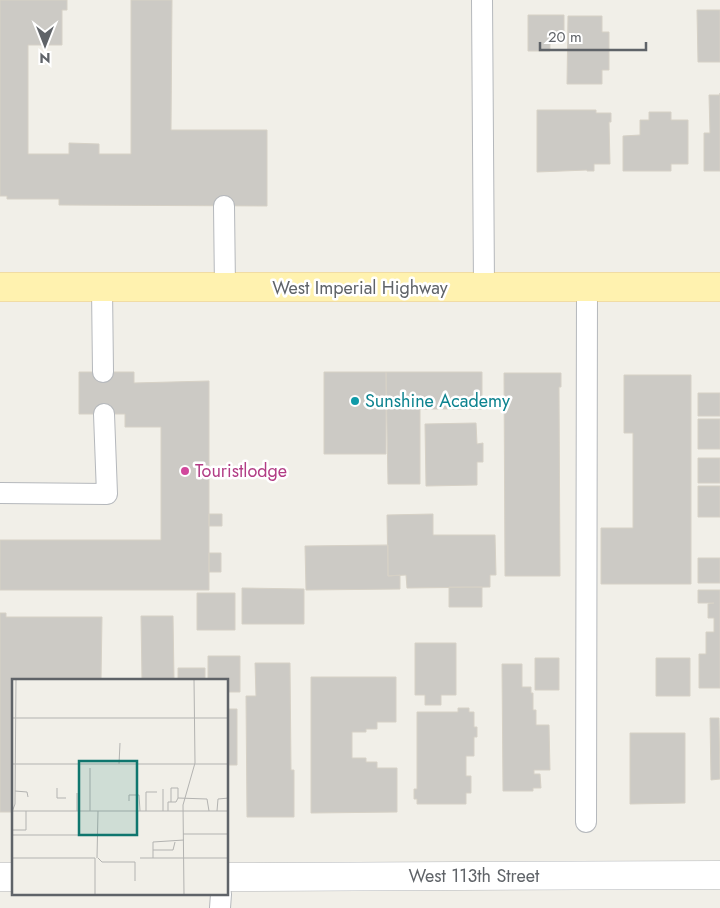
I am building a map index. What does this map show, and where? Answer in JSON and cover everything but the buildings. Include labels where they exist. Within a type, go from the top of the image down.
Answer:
[{"type":"main road","name":"West Imperial Highway","points":[[0,287],[720,287]]},
{"type":"street","name":"West 113th Street","points":[[229,877],[720,875]]},
{"type":"lane","points":[[482,0],[484,287]]},
{"type":"lane","points":[[224,206],[225,288]]},
{"type":"lane","points":[[586,822],[587,287]]},
{"type":"lane","points":[[102,288],[103,372]]},
{"type":"lane","points":[[0,493],[107,494],[104,414]]},
{"type":"place","name":"Sunshine Academy","points":[[355,401]]},
{"type":"place","name":"Touristlodge","points":[[185,471]]}]
